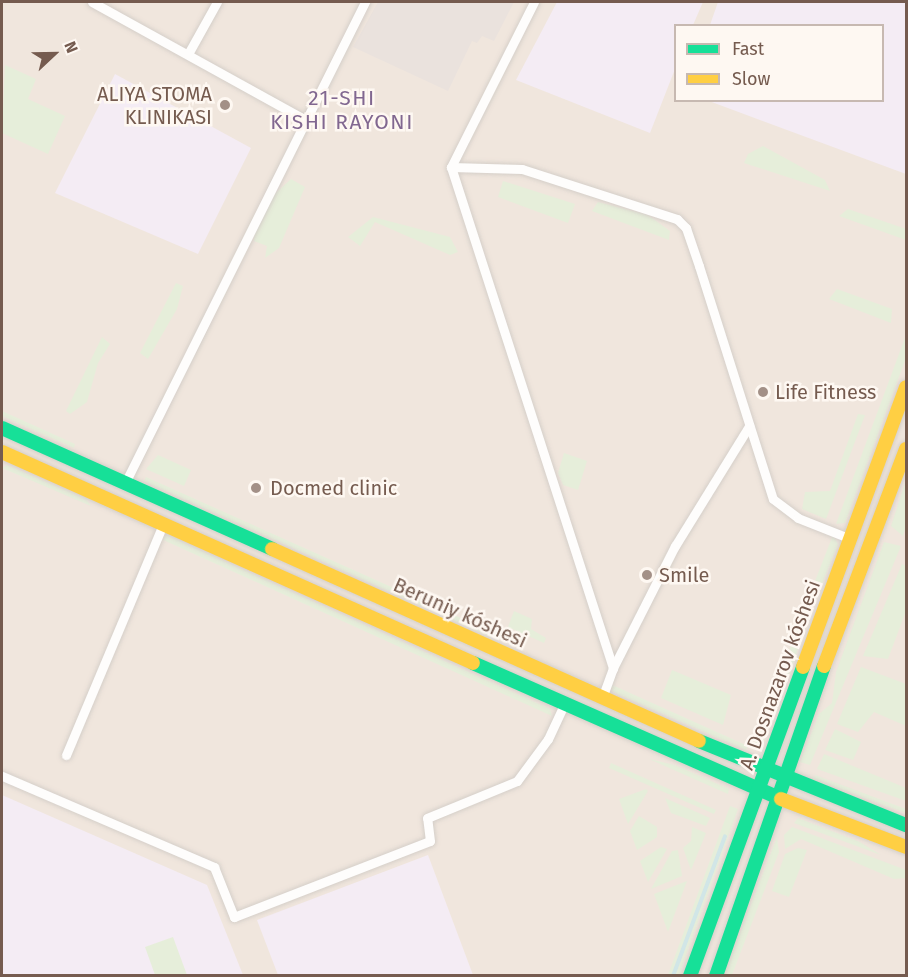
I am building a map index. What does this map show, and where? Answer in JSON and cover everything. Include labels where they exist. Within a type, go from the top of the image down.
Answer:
[{"type":"main road","name":"A. Dosnazarov kóshesi","points":[[690,975],[906,387]]},
{"type":"main road","name":"Beruniy kóshesi","points":[[2,428],[783,779],[906,825]]},
{"type":"main road","name":"A. Dosnazarov kóshesi","points":[[716,975],[791,754],[906,449]]},
{"type":"main road","name":"Beruniy kóshesi","points":[[2,452],[732,780],[906,847]]},
{"type":"main road","points":[[235,555],[244,537]]},
{"type":"main road","points":[[773,747],[780,756],[791,754]]},
{"type":"main road","points":[[732,780],[740,760]]},
{"type":"main road","points":[[810,810],[807,799],[817,792]]},
{"type":"main road","points":[[747,823],[758,820],[766,828]]},
{"type":"street","points":[[92,2],[304,119]]},
{"type":"street","points":[[188,54],[217,2]]},
{"type":"street","points":[[125,483],[304,119],[365,2]]},
{"type":"street","points":[[534,2],[451,168],[613,668]]},
{"type":"street","points":[[451,168],[522,169],[677,219],[693,247],[773,499],[798,518],[851,539]]},
{"type":"street","points":[[602,698],[613,668],[675,546],[749,426]]},
{"type":"street","points":[[66,755],[163,524]]},
{"type":"street","points":[[2,777],[214,867],[234,917],[430,841],[427,818],[517,781],[548,739],[564,705]]},
{"type":"shaded area","points":[[2,2],[906,2],[906,975],[2,976]]},
{"type":"shaded area","points":[[378,2],[514,2],[494,41],[482,36],[477,43],[472,41],[448,91],[353,47]]},
{"type":"shaded area","points":[[557,2],[703,2],[693,24],[674,24],[674,72],[650,133],[516,80]]},
{"type":"shaded area","points":[[718,2],[906,2],[906,174],[712,102],[884,102],[884,24],[710,24]]},
{"type":"shaded area","points":[[115,74],[251,148],[198,254],[55,193]]},
{"type":"shaded area","points":[[2,795],[207,885],[243,975],[2,975]]},
{"type":"shaded area","points":[[428,855],[473,975],[278,975],[257,920]]},
{"type":"green space","points":[[5,65],[36,79],[28,99],[65,116],[48,154],[2,133]]},
{"type":"green space","points":[[763,146],[825,180],[830,191],[744,163],[748,154]]},
{"type":"green space","points":[[291,179],[305,187],[279,248],[265,258],[267,246],[254,241],[255,225],[268,200]]},
{"type":"green space","points":[[503,181],[575,204],[568,223],[498,197]]},
{"type":"green space","points":[[598,202],[648,215],[670,231],[669,240],[592,211]]},
{"type":"green space","points":[[848,209],[906,229],[906,240],[839,216]]},
{"type":"green space","points":[[373,217],[450,237],[458,252],[450,255],[375,222],[360,246],[348,237]]},
{"type":"green space","points":[[176,283],[183,286],[177,309],[148,359],[140,353]]},
{"type":"green space","points":[[837,289],[892,309],[891,323],[829,299]]},
{"type":"green space","points":[[906,335],[906,358],[845,523],[836,524]]},
{"type":"green space","points":[[102,337],[110,344],[98,363],[87,402],[70,414],[66,411]]},
{"type":"green space","points":[[2,411],[75,444],[74,448],[2,416]]},
{"type":"green space","points":[[858,414],[865,415],[826,519],[802,509],[805,492],[830,491]]},
{"type":"green space","points":[[564,453],[587,461],[578,490],[563,485],[558,473]]},
{"type":"green space","points":[[158,455],[191,470],[184,486],[146,469]]},
{"type":"green space","points":[[7,465],[86,499],[91,506],[2,468]]},
{"type":"green space","points":[[146,477],[512,641],[488,636],[144,481]]},
{"type":"green space","points":[[906,480],[906,526],[903,536],[891,526]]},
{"type":"green space","points":[[167,535],[550,709],[552,716],[161,539]]},
{"type":"green space","points":[[833,535],[838,544],[818,594],[806,604]]},
{"type":"green space","points":[[884,542],[901,546],[810,765],[800,762],[819,714],[832,703],[836,672]]},
{"type":"green space","points":[[902,564],[906,566],[906,611],[888,659],[863,656]]},
{"type":"green space","points":[[514,611],[532,619],[531,629],[546,638],[544,643],[508,627]]},
{"type":"green space","points":[[800,621],[800,644],[762,746],[755,743]]},
{"type":"green space","points":[[861,667],[906,684],[906,726],[874,712],[858,732],[837,724]]},
{"type":"green space","points":[[672,670],[731,695],[723,725],[661,698]]},
{"type":"green space","points":[[610,684],[748,746],[746,750],[613,692]]},
{"type":"green space","points":[[835,729],[861,742],[853,760],[825,750]]},
{"type":"green space","points":[[824,754],[906,788],[906,801],[817,769]]},
{"type":"green space","points":[[649,759],[675,765],[729,789],[728,794]]},
{"type":"green space","points":[[611,763],[716,810],[714,814],[609,768]]},
{"type":"green space","points":[[815,775],[906,809],[906,813],[813,779]]},
{"type":"green space","points":[[646,789],[648,791],[628,824],[619,799]]},
{"type":"green space","points":[[665,798],[710,818],[706,826],[671,813]]},
{"type":"green space","points":[[730,806],[738,809],[679,975],[668,975]]},
{"type":"green space","points":[[639,816],[657,827],[657,837],[637,850],[630,831]]},
{"type":"green space","points":[[798,818],[860,842],[881,855],[794,823]]},
{"type":"green space","points":[[692,827],[706,833],[691,870],[683,848],[691,841]]},
{"type":"green space","points":[[792,827],[906,870],[906,878],[894,879],[801,839],[785,849],[784,835]]},
{"type":"green space","points":[[777,837],[779,852],[732,975],[724,975]]},
{"type":"green space","points":[[661,847],[667,849],[648,882],[640,861]]},
{"type":"green space","points":[[798,848],[807,850],[789,897],[772,891],[785,854]]},
{"type":"green space","points":[[678,850],[682,876],[651,889],[672,851]]},
{"type":"green space","points":[[687,881],[668,932],[654,894]]},
{"type":"green space","points":[[173,937],[187,975],[155,975],[145,947]]},
{"type":"waterway","points":[[673,976],[725,836]]},
{"type":"traffic: fast","points":[[2,428],[272,549]]},
{"type":"traffic: fast","points":[[473,663],[781,799]]},
{"type":"traffic: fast","points":[[716,976],[824,666]]},
{"type":"traffic: fast","points":[[690,976],[803,667]]},
{"type":"traffic: fast","points":[[699,741],[906,825]]},
{"type":"traffic: slow","points":[[803,667],[906,387]]},
{"type":"traffic: slow","points":[[824,666],[906,449]]},
{"type":"traffic: slow","points":[[2,452],[473,663]]},
{"type":"traffic: slow","points":[[272,549],[699,741]]},
{"type":"traffic: slow","points":[[781,799],[906,847]]},
{"type":"place","name":"ALIYA STOMA KLINIKASI","points":[[225,105]]},
{"type":"place","name":"Life Fitness","points":[[763,392]]},
{"type":"place","name":"Docmed clinic","points":[[256,488]]},
{"type":"place","name":"Smile","points":[[647,575]]},
{"type":"district","name":"21-SHI KISHI RAYONI","points":[[342,110]]}]
